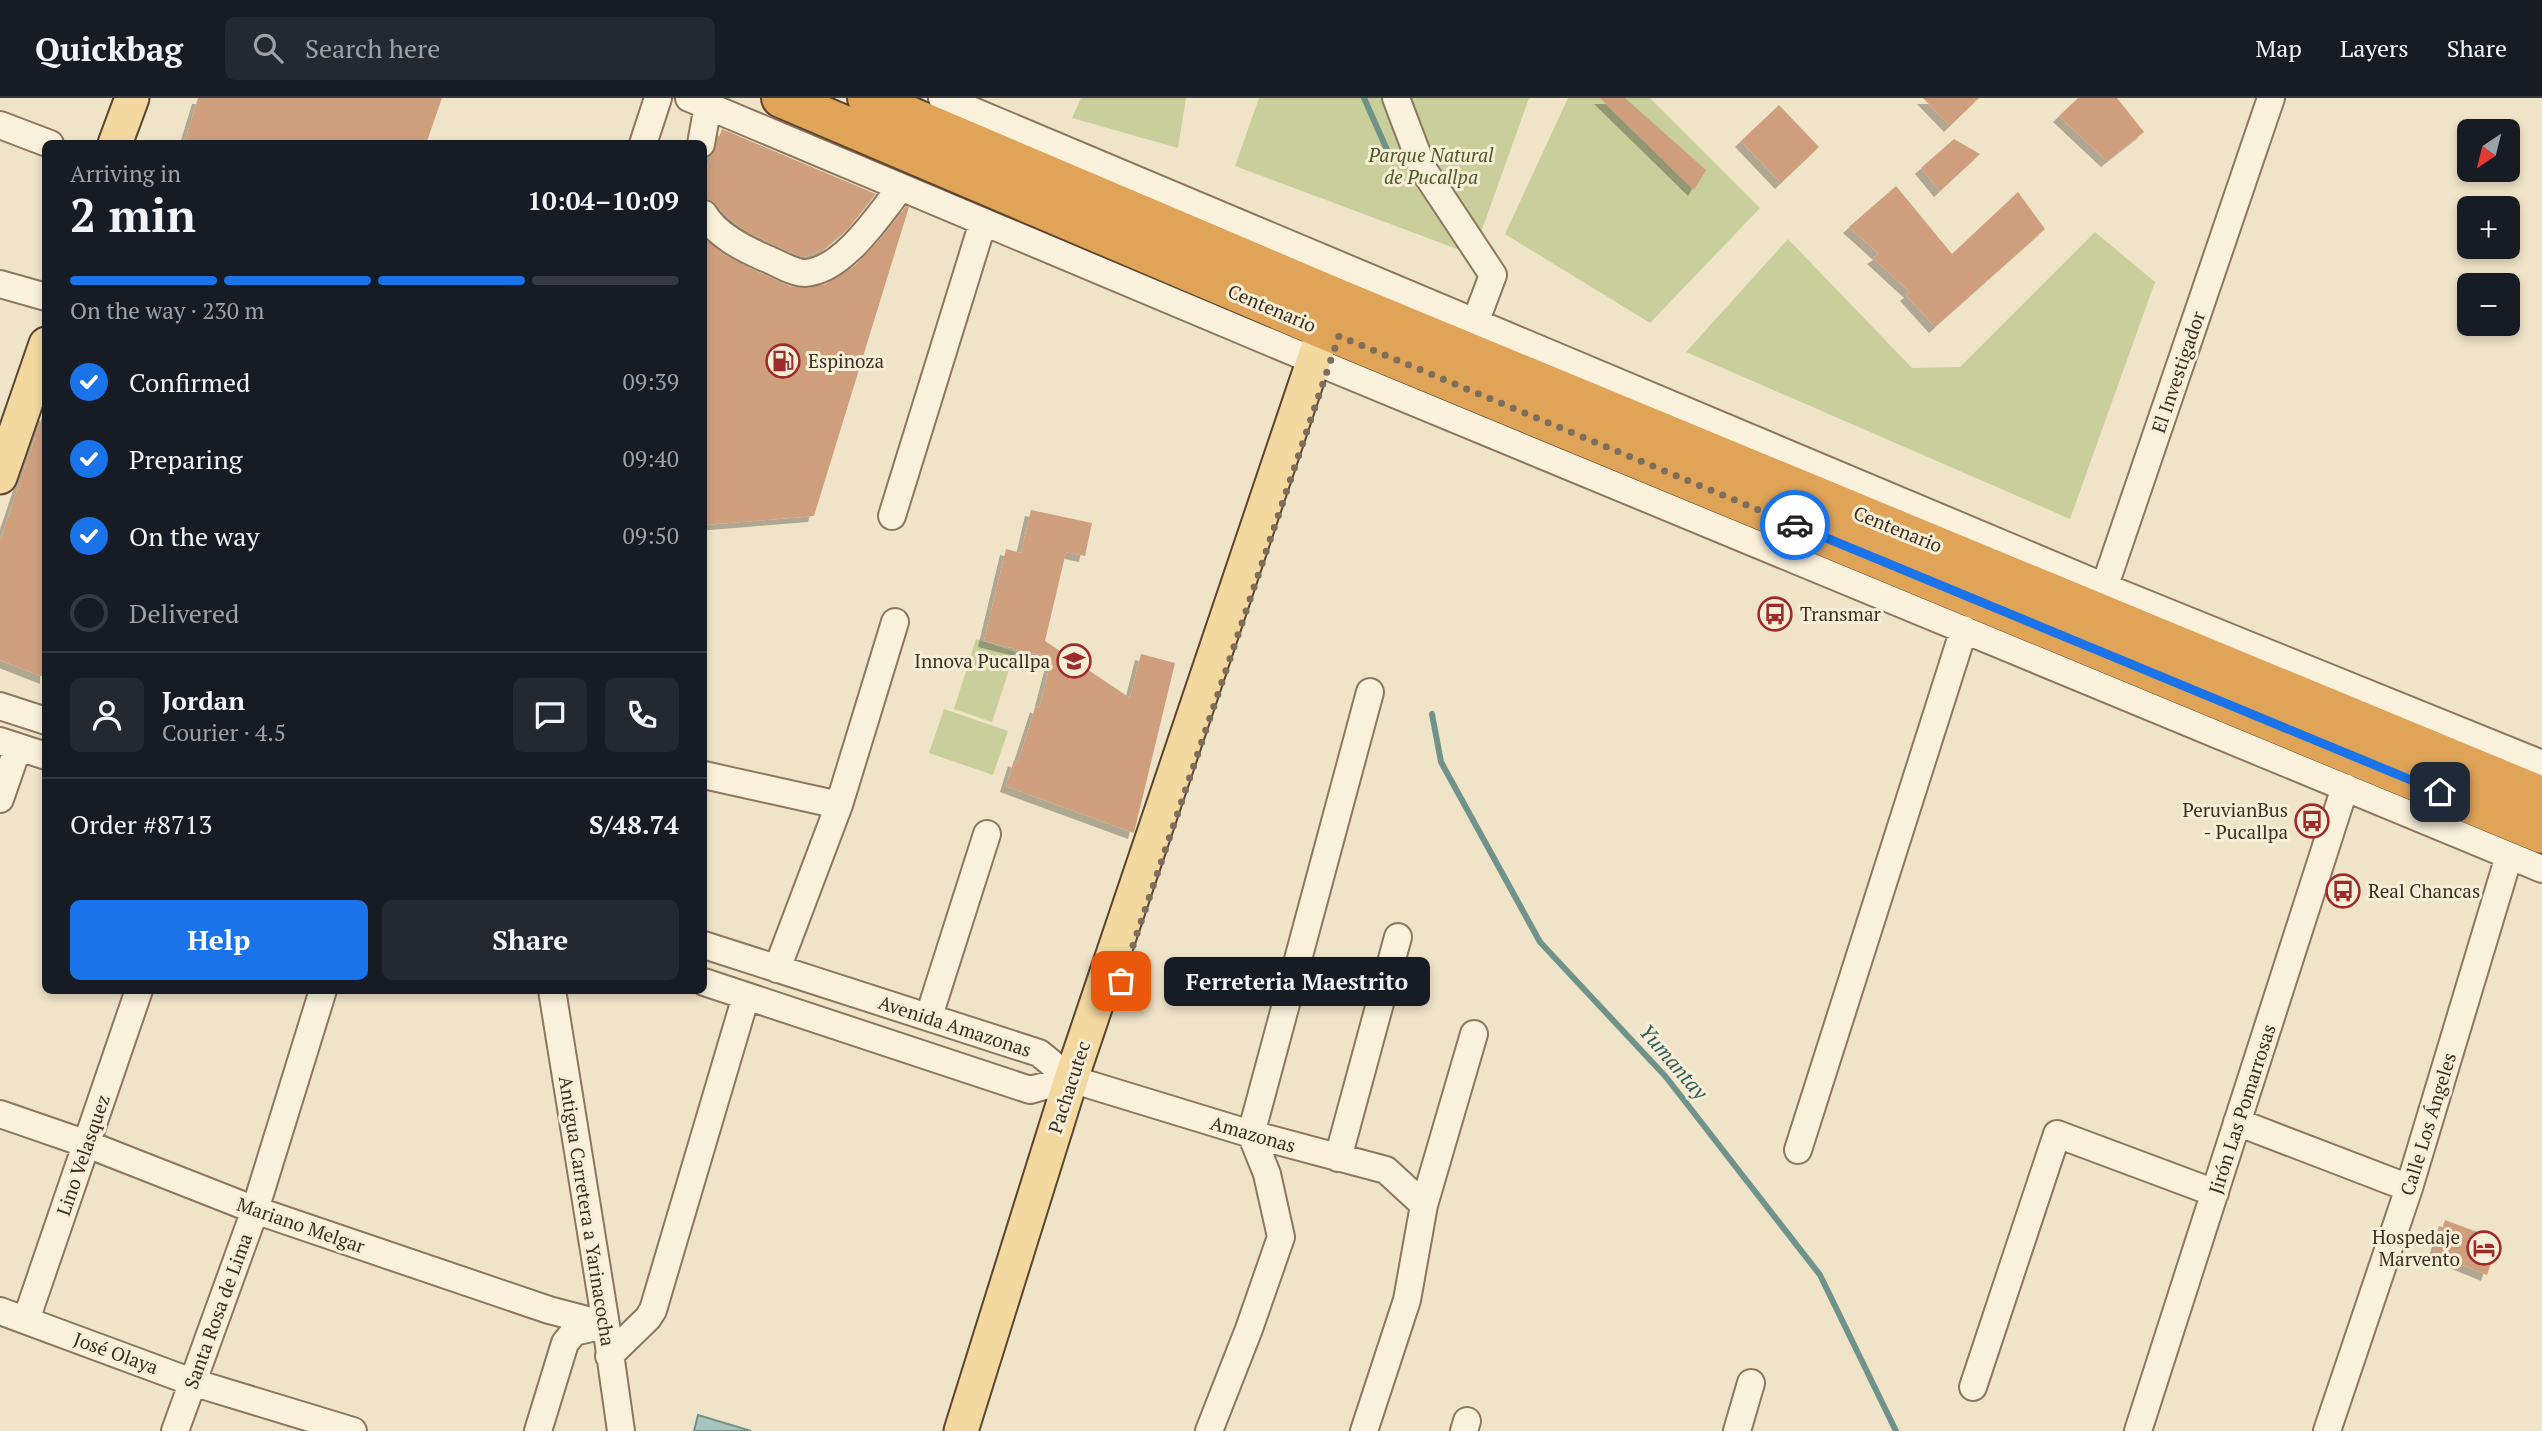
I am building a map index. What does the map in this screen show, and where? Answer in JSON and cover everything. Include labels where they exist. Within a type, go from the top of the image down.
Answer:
[{"type":"highway","name":"Centenario","points":[[780,98],[1334,323],[2094,614],[2542,796]]},
{"type":"highway","name":"Centenario","points":[[867,98],[1334,323],[1470,337],[2094,614],[2542,834]]},
{"type":"main road","points":[[116,140],[132,98]]},
{"type":"main road","name":"Pachacutec","points":[[961,1431],[1334,323]]},
{"type":"main road","points":[[0,477],[42,356]]},
{"type":"main road","name":"Pachacutec","points":[[978,1431],[1078,1082]]},
{"type":"street","points":[[645,140],[658,98]]},
{"type":"street","points":[[942,98],[1334,323],[1964,629],[2542,869]]},
{"type":"street","points":[[1396,98],[1423,169],[1493,275],[1470,337]]},
{"type":"street","name":"El Investigador","points":[[2094,614],[2271,98]]},
{"type":"street","points":[[701,140],[699,102],[984,222],[1334,323]]},
{"type":"street","points":[[0,125],[42,141]]},
{"type":"street","points":[[707,219],[711,225],[746,250],[802,273],[817,271],[838,259],[856,241],[901,187]]},
{"type":"street","points":[[892,516],[984,222]]},
{"type":"street","points":[[0,284],[42,296]]},
{"type":"street","points":[[2094,614],[2542,764]]},
{"type":"street","points":[[777,969],[839,805],[895,622]]},
{"type":"street","points":[[1798,1150],[1964,629]]},
{"type":"street","points":[[1209,1431],[1281,1237],[1267,1174],[1251,1134],[1370,692]]},
{"type":"street","points":[[0,706],[42,720]]},
{"type":"street","points":[[0,799],[9,744],[42,756]]},
{"type":"street","points":[[707,776],[839,805]]},
{"type":"street","name":"Jirón Las Pomarrosas","points":[[2138,1431],[2345,787]]},
{"type":"street","points":[[929,1016],[986,834]]},
{"type":"street","name":"Calle Los Ángeles","points":[[2327,1431],[2409,1188],[2509,856]]},
{"type":"street","points":[[1338,1157],[1398,937]]},
{"type":"street","name":"Avenida Amazonas","points":[[707,946],[1039,1053],[1078,1082]]},
{"type":"street","name":"Avenida Amazonas","points":[[707,983],[1030,1090],[1078,1082]]},
{"type":"street","name":"Lino Velasquez","points":[[26,1320],[138,994]]},
{"type":"street","name":"Santa Rosa de Lima","points":[[175,1431],[255,1210],[322,994]]},
{"type":"street","name":"Antigua Carretera a Yarinacocha","points":[[553,994],[621,1431]]},
{"type":"street","points":[[609,1356],[653,1310],[746,996]]},
{"type":"street","points":[[1364,1431],[1407,1300],[1424,1205],[1474,1034]]},
{"type":"street","name":"Amazonas","points":[[1078,1082],[1251,1134],[1386,1170],[1424,1205]]},
{"type":"street","name":"Mariano Melgar","points":[[0,1114],[87,1143],[255,1210],[549,1310],[606,1325]]},
{"type":"street","points":[[2237,1122],[2409,1188]]},
{"type":"street","points":[[1973,1387],[2057,1135],[2215,1193]]},
{"type":"street","name":"José Olaya","points":[[0,1311],[192,1382],[353,1431]]},
{"type":"street","points":[[538,1431],[568,1337],[574,1332],[606,1325]]},
{"type":"street","points":[[1737,1431],[1751,1383]]},
{"type":"green space","points":[[1081,98],[1186,98],[1178,148],[1072,118]]},
{"type":"green space","name":"Parque Natural de Pucallpa","points":[[1259,98],[1529,98],[1473,255],[1235,166]]},
{"type":"green space","points":[[1568,98],[1650,98],[1760,208],[1650,323],[1505,234]]},
{"type":"green space","points":[[2095,232],[2155,282],[2070,519],[1686,352],[1788,239],[1912,368],[1960,367]]},
{"type":"green space","points":[[976,639],[1015,652],[992,722],[954,709]]},
{"type":"green space","points":[[944,709],[1008,731],[993,775],[929,753]]},
{"type":"water","points":[[698,1415],[751,1431],[694,1431]]},
{"type":"building","points":[[198,98],[442,98],[427,140],[185,140]]},
{"type":"building","points":[[1600,98],[1625,98],[1706,170],[1694,190]]},
{"type":"building","points":[[1923,98],[1979,98],[1950,126]]},
{"type":"building","points":[[2078,98],[2117,98],[2144,132],[2107,161],[2059,116]]},
{"type":"building","points":[[1779,105],[1819,147],[1781,183],[1741,141]]},
{"type":"building","points":[[722,129],[876,194],[848,229],[824,249],[804,257],[747,232],[707,199],[707,168]]},
{"type":"building","points":[[1954,139],[1980,154],[1940,191],[1921,168]]},
{"type":"building","points":[[1896,186],[1952,254],[2018,192],[2045,229],[1935,327],[1906,295],[1910,292],[1873,258],[1879,254],[1849,227]]},
{"type":"building","name":"Espinoza","points":[[906,206],[909,207],[814,516],[707,525],[707,240],[722,253],[750,268],[790,286],[808,288],[826,284],[856,265]]},
{"type":"building","points":[[42,417],[42,676],[0,660],[0,541]]},
{"type":"building","points":[[1031,510],[1092,523],[1085,556],[1066,552],[1045,641],[1130,698],[1141,654],[1175,663],[1134,833],[1006,786],[1014,760],[1018,762],[1036,706],[1039,708],[1052,658],[984,641],[1006,549],[1021,553]]},
{"type":"building","points":[[2445,1220],[2499,1240],[2487,1275],[2434,1253]]},
{"type":"waterway","name":"Yumantay","points":[[1364,98],[1392,161]]},
{"type":"waterway","name":"Yumantay","points":[[1432,714],[1441,762],[1540,942],[1666,1077],[1820,1275],[1896,1431]]},
{"type":"way so far","points":[[1121,981],[1339,336],[1795,525]]},
{"type":"place","name":"Espinoza","points":[[783,361]]},
{"type":"place","name":"Transmar","points":[[1775,614]]},
{"type":"place","name":"Innova Pucallpa","points":[[1074,661]]},
{"type":"place","name":"PeruvianBus - Pucallpa","points":[[2312,821]]},
{"type":"place","name":"Real Chancas","points":[[2343,891]]},
{"type":"place","name":"Ferreteria Maestrito","points":[[1121,981]]},
{"type":"place","name":"Hospedaje Marvento","points":[[2484,1248]]},
{"type":"route","points":[[1795,525],[2440,792]]}]
